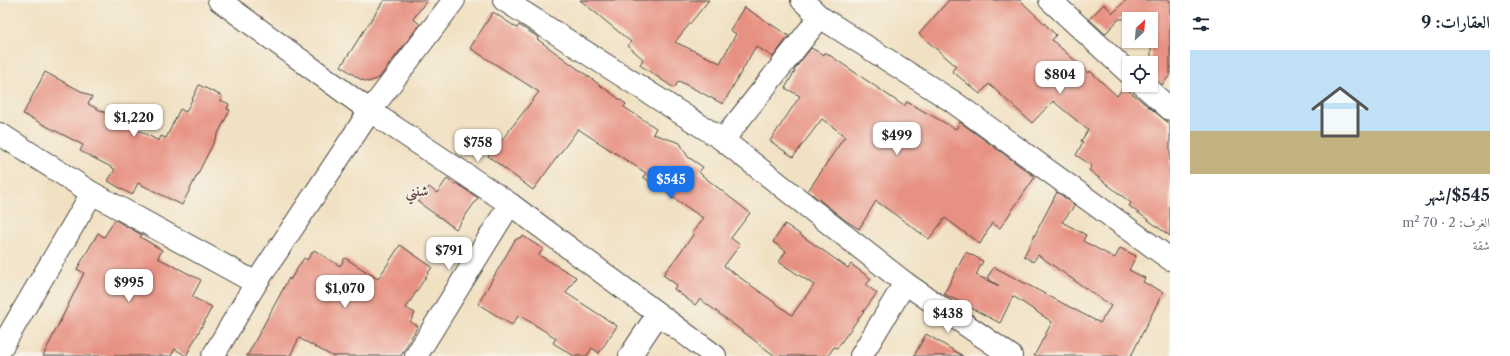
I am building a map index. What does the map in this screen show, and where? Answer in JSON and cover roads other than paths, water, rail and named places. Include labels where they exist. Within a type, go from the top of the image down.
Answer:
[{"type":"street","points":[[219,0],[243,7],[370,112],[510,204],[715,356]]},
{"type":"street","points":[[213,356],[256,283],[370,112],[454,0]]},
{"type":"street","points":[[504,0],[723,140],[905,283],[1011,356]]},
{"type":"street","points":[[802,0],[820,17],[952,101],[1170,258]]},
{"type":"street","points":[[1050,0],[1122,67]]},
{"type":"street","points":[[723,140],[820,17]]},
{"type":"street","points":[[1151,92],[1170,110]]},
{"type":"street","points":[[0,134],[92,193],[256,283]]},
{"type":"street","points":[[0,350],[92,193]]},
{"type":"street","points":[[416,356],[510,204]]},
{"type":"street","points":[[861,356],[905,283]]},
{"type":"street","points":[[630,356],[658,314]]},
{"type":"district","name":"شنني","points":[[417,190]]}]
